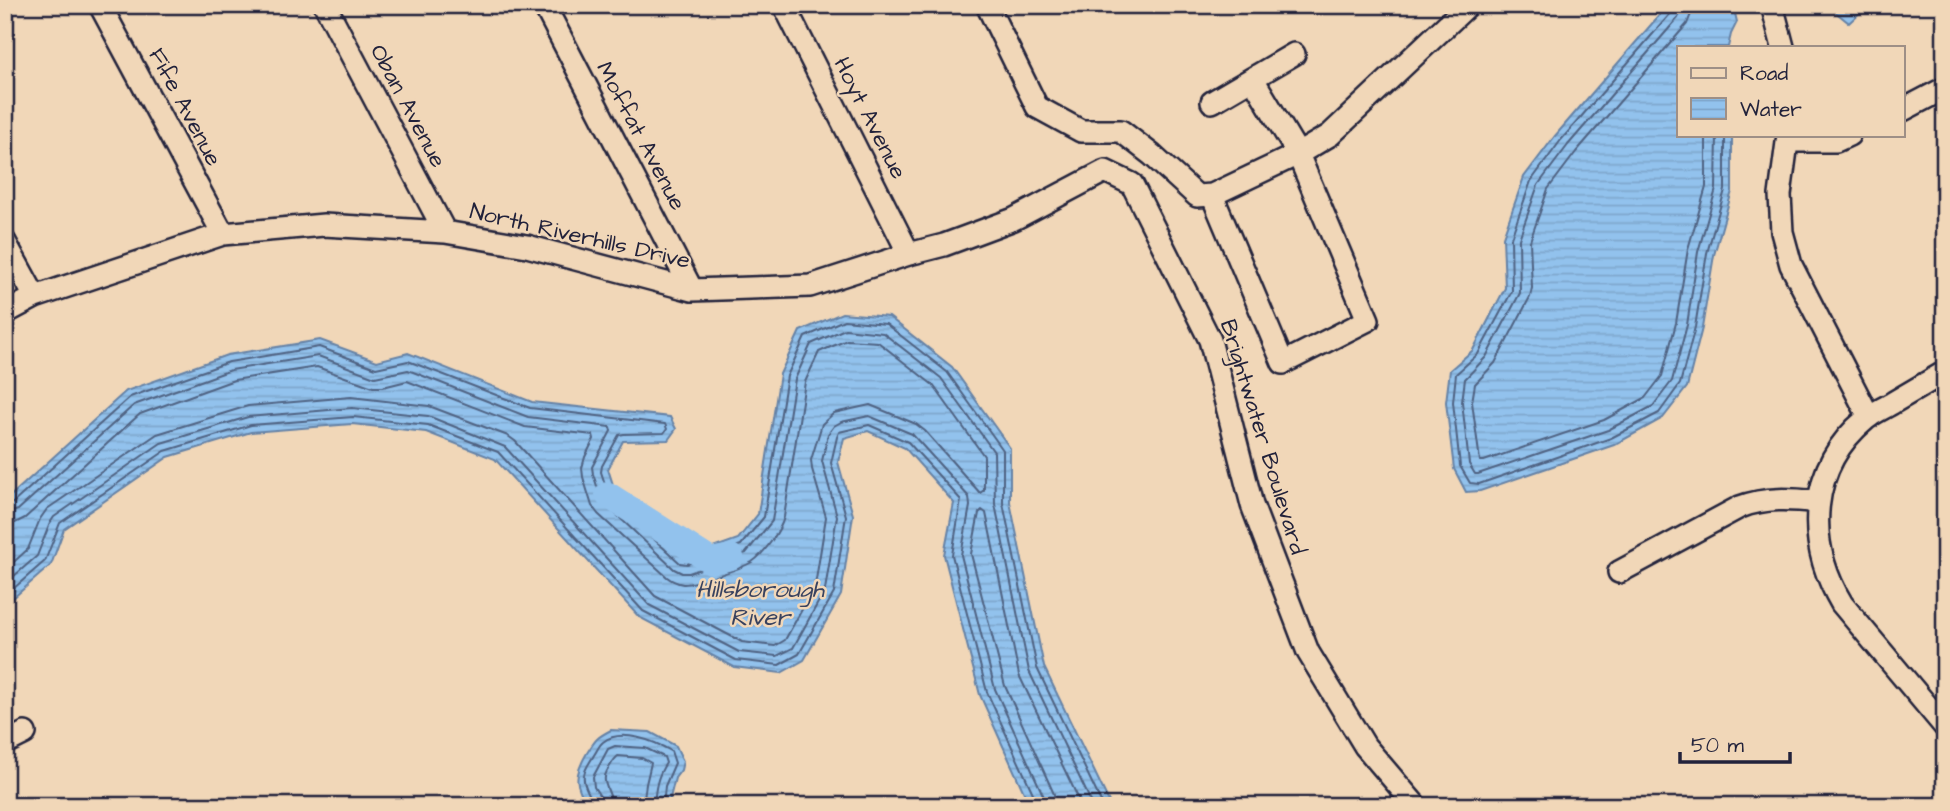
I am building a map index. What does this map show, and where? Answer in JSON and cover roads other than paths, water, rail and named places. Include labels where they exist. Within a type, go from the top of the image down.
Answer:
[{"type":"street","name":"Fife Avenue","points":[[100,5],[223,234]]},
{"type":"street","name":"Oban Avenue","points":[[325,5],[445,232]]},
{"type":"street","name":"Moffat Avenue","points":[[544,5],[692,290]]},
{"type":"street","name":"Hoyt Avenue","points":[[784,5],[909,254]]},
{"type":"street","points":[[987,5],[1037,107],[1080,131],[1121,131],[1153,155],[1197,196],[1212,195],[1298,154],[1330,135],[1458,9]]},
{"type":"street","points":[[1772,5],[1783,46]]},
{"type":"street","points":[[1212,102],[1294,54]]},
{"type":"street","points":[[1212,195],[1283,363],[1368,320],[1298,154],[1253,79]]},
{"type":"street","points":[[1904,109],[1945,88]]},
{"type":"street","points":[[1848,136],[1836,141],[1788,138],[1780,195],[1782,232],[1791,265],[1869,417]]},
{"type":"street","name":"North Riverhills Drive","points":[[5,313],[35,297],[223,234],[324,225],[445,232],[527,246],[692,290],[810,286],[909,254],[944,246],[1014,219],[1105,171],[1132,184]]},
{"type":"street","name":"Brightwater Boulevard","points":[[1132,184],[1210,340],[1252,505],[1308,652],[1365,746],[1416,806]]},
{"type":"street","points":[[5,242],[35,297]]},
{"type":"street","points":[[1945,372],[1869,417],[1855,429],[1835,456],[1825,477],[1818,502],[1817,523],[1819,547],[1832,587],[1842,604],[1945,727]]},
{"type":"street","points":[[1619,572],[1740,507],[1772,499],[1818,502]]},
{"type":"street","points":[[5,743],[25,733]]},
{"type":"water","points":[[1668,5],[1733,5],[1737,22],[1728,46],[1677,46],[1677,136],[1732,136],[1732,191],[1714,255],[1702,328],[1687,387],[1663,418],[1614,445],[1480,491],[1466,492],[1454,469],[1446,402],[1450,370],[1473,350],[1505,288],[1503,237],[1524,177],[1555,136]]},
{"type":"water","points":[[1830,5],[1868,5],[1849,23]]},
{"type":"water","name":"Hillsborough River","points":[[842,313],[889,317],[952,367],[1010,448],[1010,502],[1044,667],[1111,806],[1030,806],[980,695],[944,555],[954,503],[905,448],[868,431],[844,438],[838,462],[853,515],[841,595],[804,660],[781,673],[734,667],[639,617],[495,459],[426,432],[352,424],[251,432],[168,457],[64,529],[51,565],[5,605],[5,501],[126,391],[227,355],[320,340],[377,361],[408,353],[532,402],[670,417],[676,429],[668,440],[623,441],[608,469],[616,494],[685,558],[738,539],[758,514],[780,374],[800,331]]},
{"type":"water","points":[[611,730],[650,732],[676,746],[683,761],[675,778],[668,806],[588,806],[578,785],[580,767],[599,737]]},
{"type":"waterway","name":"Hillsborough River","points":[[608,495],[711,561],[731,557]]}]
